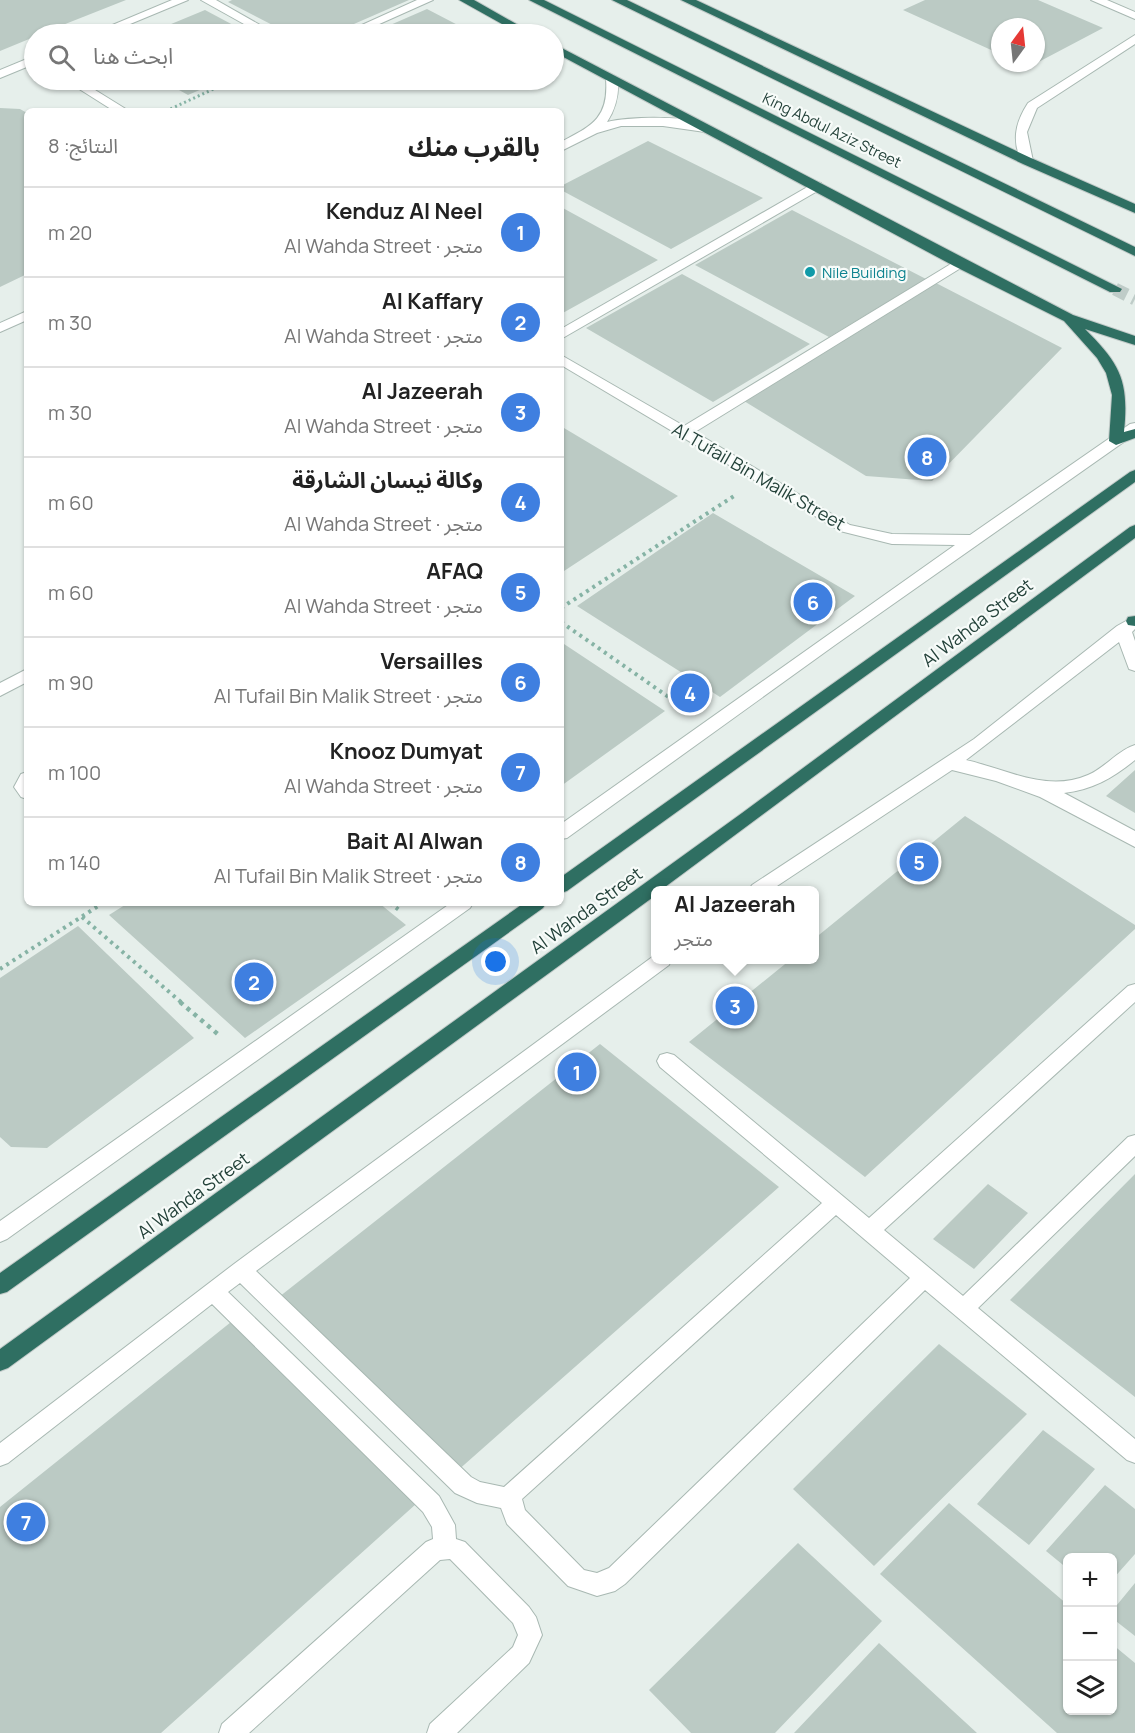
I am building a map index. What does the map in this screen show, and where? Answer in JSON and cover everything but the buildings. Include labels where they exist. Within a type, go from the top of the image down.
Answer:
[{"type":"highway","points":[[465,0],[509,24]]},
{"type":"highway","name":"King Abdul Aziz Street","points":[[535,0],[1115,289]]},
{"type":"highway","name":"King Abdul Aziz Street","points":[[618,0],[1135,252]]},
{"type":"highway","points":[[687,0],[1027,161],[1135,209]]},
{"type":"highway","points":[[564,53],[959,263],[1068,318],[1135,340]]},
{"type":"highway","points":[[1068,318],[1111,367],[1119,395],[1116,441],[1135,433]]},
{"type":"highway","name":"Al Wahda Street","points":[[564,884],[1135,475]]},
{"type":"highway","name":"Al Wahda Street","points":[[654,886],[1135,530]]},
{"type":"highway","name":"Al Wahda Street","points":[[0,1361],[651,888]]},
{"type":"highway","name":"Al Wahda Street","points":[[0,1285],[533,906]]},
{"type":"street","points":[[122,24],[182,0]]},
{"type":"street","points":[[207,0],[251,24]]},
{"type":"street","points":[[371,24],[427,0]]},
{"type":"street","points":[[1097,0],[1135,16]]},
{"type":"street","points":[[1027,161],[1020,141],[1022,122],[1032,106],[1135,39]]},
{"type":"street","points":[[0,74],[24,64]]},
{"type":"street","points":[[564,145],[595,129],[603,120],[613,99],[612,79]]},
{"type":"street","points":[[88,90],[118,108]]},
{"type":"street","points":[[595,129],[649,122],[705,128]]},
{"type":"street","points":[[564,333],[816,186]]},
{"type":"street","points":[[683,433],[959,263]]},
{"type":"street","points":[[0,328],[24,316]]},
{"type":"street","name":"Al Tufail Bin Malik Street","points":[[564,364],[845,528],[861,534],[897,541],[973,540]]},
{"type":"street","points":[[564,831],[1135,427]]},
{"type":"street","points":[[1132,623],[1135,664]]},
{"type":"street","points":[[766,886],[981,743],[1132,623]]},
{"type":"street","points":[[0,690],[24,678]]},
{"type":"street","points":[[1040,788],[1062,788],[1103,777],[1135,751]]},
{"type":"street","points":[[951,763],[1001,775],[1040,788],[1095,814],[1135,840]]},
{"type":"street","points":[[0,1233],[460,906]]},
{"type":"street","points":[[0,1456],[241,1270],[657,964]]},
{"type":"street","points":[[869,1231],[1135,990]]},
{"type":"street","points":[[667,1061],[1135,1453]]},
{"type":"street","points":[[963,1309],[1135,1143]]},
{"type":"street","points":[[836,1203],[514,1491],[510,1499],[515,1516],[576,1578],[588,1585],[600,1586],[610,1582],[925,1277]]},
{"type":"street","points":[[241,1270],[463,1485],[477,1492],[510,1499]]},
{"type":"street","points":[[214,1292],[431,1503],[442,1525],[446,1547]]},
{"type":"street","points":[[231,1733],[434,1550],[446,1547],[458,1550],[467,1559],[521,1615],[531,1634],[528,1646],[521,1655],[439,1733]]},
{"type":"path","points":[[172,108],[211,90]]},
{"type":"path","points":[[564,606],[760,479]]},
{"type":"path","points":[[564,624],[711,726]]},
{"type":"path","points":[[0,969],[98,906]]},
{"type":"path","points":[[82,917],[246,1058]]},
{"type":"tunnel","points":[[1115,289],[1135,299]]},
{"type":"place","name":"Nile Building","points":[[810,272]]},
{"type":"place","name":"Bait Al Alwan","points":[[927,457]]},
{"type":"place","name":"Versailles","points":[[813,602]]},
{"type":"place","name":"وكالة نيسان الشارقة","points":[[690,693]]},
{"type":"place","name":"AFAQ","points":[[919,862]]},
{"type":"place","name":"Al Kaffary","points":[[254,982]]},
{"type":"place","name":"Al Jazeerah","points":[[735,1006]]},
{"type":"place","name":"Kenduz Al Neel","points":[[577,1072]]},
{"type":"place","name":"Knooz Dumyat","points":[[26,1522]]}]
